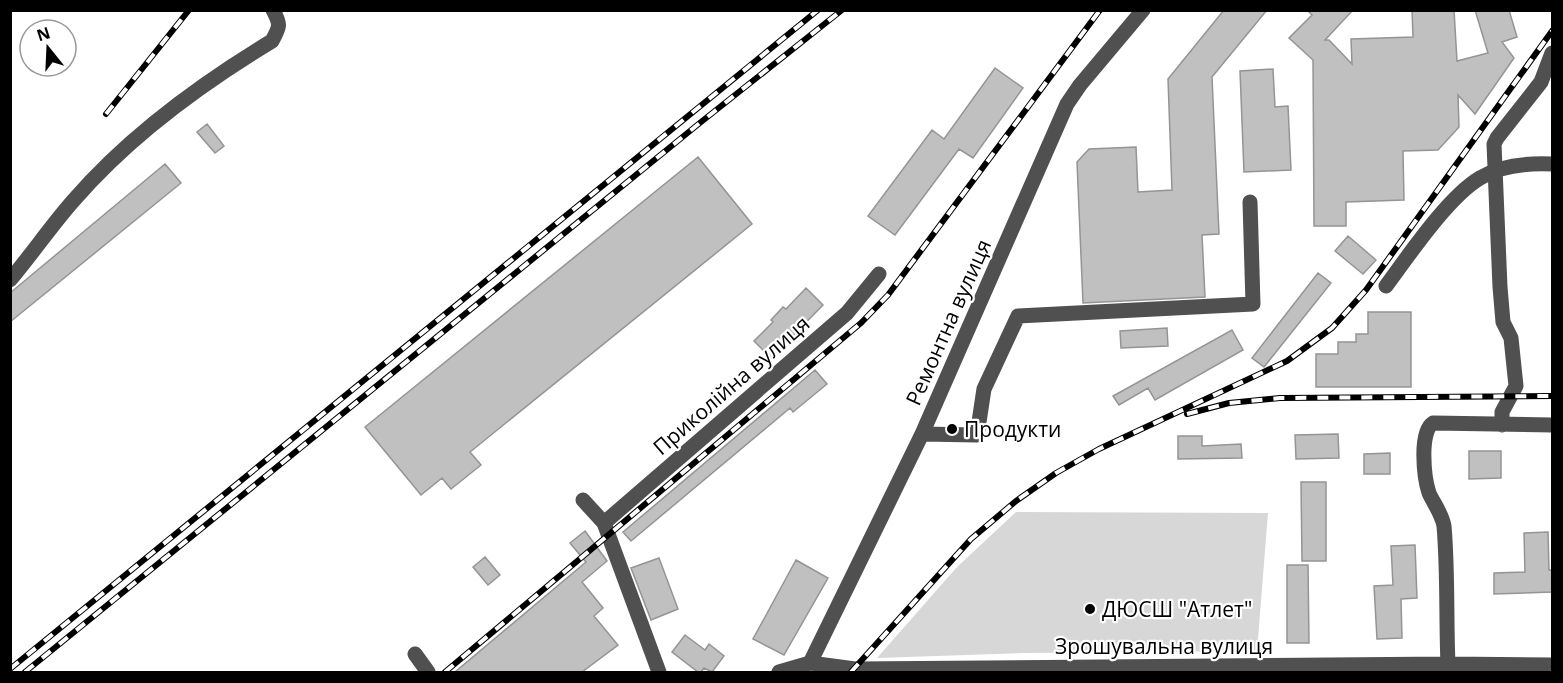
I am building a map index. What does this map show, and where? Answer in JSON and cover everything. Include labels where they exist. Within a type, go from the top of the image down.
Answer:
[{"type":"street","points":[[10,280],[73,200],[101,170],[153,123],[228,68],[272,41],[280,22],[273,10]]},
{"type":"street","name":"Ремонтна вулиця","points":[[810,663],[922,434],[1067,104],[1080,85],[1143,10]]},
{"type":"street","points":[[1502,425],[1502,412],[1516,386],[1511,339],[1503,322],[1496,171],[1493,153],[1497,138],[1541,82],[1552,53]]},
{"type":"street","points":[[1386,286],[1424,236],[1460,195],[1480,178],[1496,171],[1530,163],[1552,164]]},
{"type":"street","points":[[922,434],[977,435],[984,389],[1018,316],[1253,304],[1250,202]]},
{"type":"street","name":"Приколійна вулиця","points":[[603,523],[848,313],[879,274]]},
{"type":"street","points":[[1448,664],[1443,523],[1429,491],[1425,462],[1425,434],[1428,426],[1433,423],[1552,425]]},
{"type":"street","points":[[584,500],[603,523],[659,672]]},
{"type":"street","points":[[415,654],[428,672]]},
{"type":"street","name":"Зрошувальна вулиця","points":[[779,672],[810,663],[855,669],[938,670],[1227,669],[1448,664],[1552,665]]},
{"type":"shaded area","name":"ДЮСШ \"Атлет\"","points":[[1016,512],[1268,513],[1257,651],[1025,653],[877,658],[957,567]]},
{"type":"building","points":[[1224,10],[1267,10],[1212,77],[1219,234],[1202,235],[1205,297],[1083,303],[1077,162],[1089,149],[1136,147],[1138,192],[1172,190],[1168,79]]},
{"type":"building","points":[[1307,10],[1353,10],[1325,40],[1329,40],[1352,64],[1351,39],[1413,37],[1412,10],[1454,10],[1457,61],[1488,53],[1475,10],[1509,10],[1517,37],[1502,42],[1514,58],[1475,114],[1458,95],[1459,127],[1438,150],[1403,151],[1404,200],[1346,202],[1346,226],[1314,226],[1313,60],[1289,38],[1312,15]]},
{"type":"building","points":[[995,68],[1023,88],[973,158],[959,149],[895,235],[868,216],[932,130],[944,139]]},
{"type":"building","points":[[1273,69],[1275,107],[1288,106],[1291,170],[1244,172],[1240,71]]},
{"type":"building","points":[[207,124],[224,146],[215,153],[197,132]]},
{"type":"building","points":[[698,157],[752,224],[470,452],[481,465],[451,489],[442,478],[421,495],[365,427]]},
{"type":"building","points":[[165,164],[181,183],[10,322],[10,293]]},
{"type":"building","points":[[1348,236],[1376,260],[1363,274],[1335,251]]},
{"type":"building","points":[[1318,273],[1331,283],[1264,367],[1252,358]]},
{"type":"building","points":[[806,288],[823,305],[771,358],[754,341],[773,322],[771,320],[783,307],[786,309]]},
{"type":"building","points":[[1368,312],[1411,312],[1411,387],[1316,387],[1316,354],[1338,354],[1338,342],[1356,342],[1356,334],[1368,334]]},
{"type":"building","points":[[1167,328],[1168,346],[1121,348],[1120,331]]},
{"type":"building","points":[[1232,330],[1243,350],[1155,400],[1148,388],[1119,405],[1113,396]]},
{"type":"building","points":[[815,370],[827,384],[793,412],[790,408],[631,541],[623,532]]},
{"type":"building","points":[[1338,434],[1339,458],[1296,459],[1295,435]]},
{"type":"building","points":[[1178,436],[1202,436],[1202,446],[1241,444],[1242,458],[1178,459]]},
{"type":"building","points":[[1469,451],[1501,451],[1501,478],[1469,479]]},
{"type":"building","points":[[1390,453],[1390,474],[1364,474],[1364,454]]},
{"type":"building","points":[[1301,482],[1326,482],[1326,561],[1302,561]]},
{"type":"building","points":[[585,531],[607,561],[582,582],[603,608],[594,616],[618,645],[582,672],[455,672],[586,562],[570,543]]},
{"type":"building","points":[[1548,532],[1552,592],[1494,594],[1494,573],[1525,572],[1524,533]]},
{"type":"building","points":[[1415,545],[1417,598],[1401,599],[1402,638],[1377,639],[1374,586],[1393,585],[1391,546]]},
{"type":"building","points":[[485,557],[500,575],[488,585],[473,567]]},
{"type":"building","points":[[659,558],[678,609],[651,620],[631,568]]},
{"type":"building","points":[[796,560],[828,578],[784,655],[753,639]]},
{"type":"building","points":[[1287,565],[1308,565],[1309,643],[1287,643]]},
{"type":"building","points":[[685,635],[705,650],[709,644],[724,656],[712,672],[704,668],[698,672],[672,652]]},
{"type":"railway","points":[[106,114],[189,10]]},
{"type":"railway","points":[[10,669],[818,10]]},
{"type":"railway","points":[[25,672],[842,10]]},
{"type":"railway","points":[[445,672],[861,323],[888,295],[1100,10]]},
{"type":"railway","points":[[851,672],[971,539],[1016,501],[1056,473],[1099,449],[1287,361],[1332,328],[1366,290],[1552,31]]},
{"type":"railway","points":[[1187,414],[1229,403],[1280,398],[1552,396]]},
{"type":"place","name":"Продукти","points":[[952,429]]},
{"type":"place","name":"ДЮСШ \"Атлет\"","points":[[1090,609]]}]
